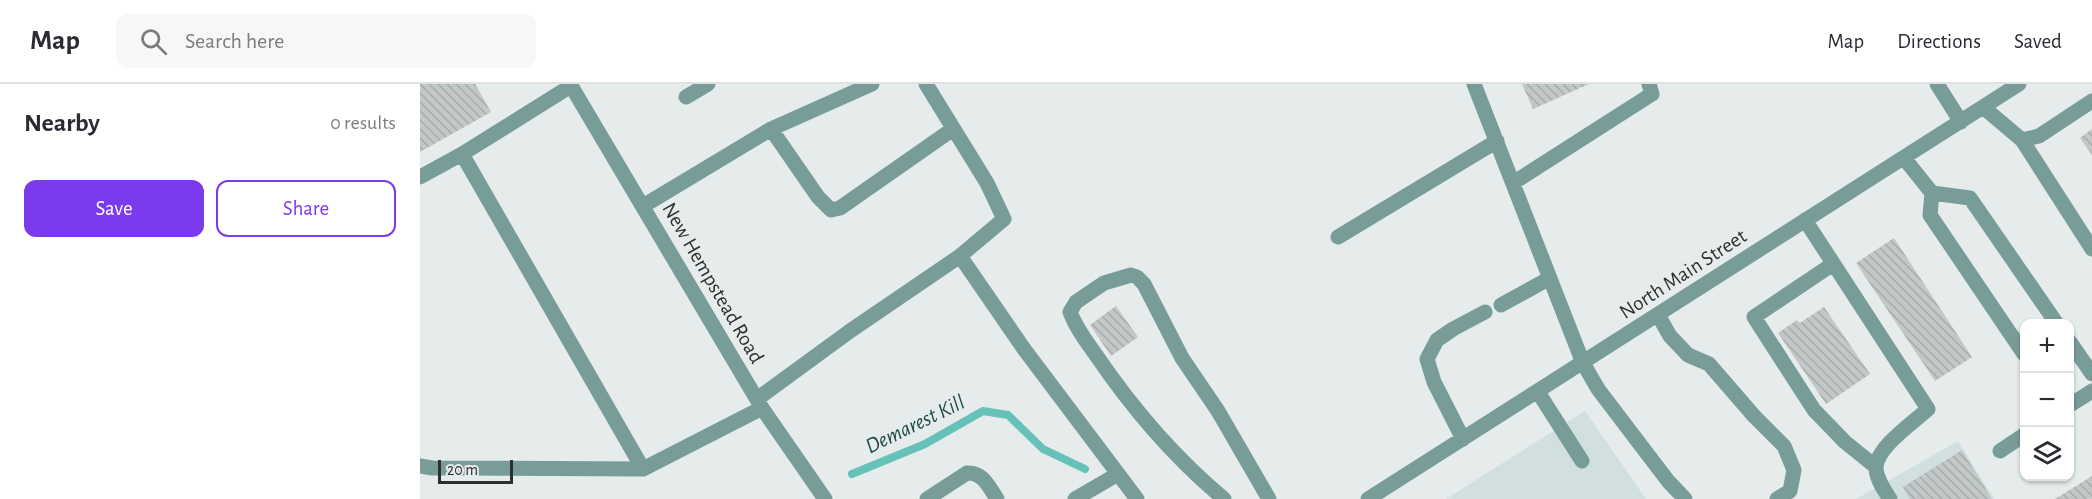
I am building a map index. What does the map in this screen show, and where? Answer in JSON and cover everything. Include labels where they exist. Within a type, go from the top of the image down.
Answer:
[{"type":"street","points":[[686,97],[708,84]]},
{"type":"street","points":[[643,206],[771,129],[872,84]]},
{"type":"street","points":[[420,466],[643,470],[759,404],[850,331],[960,256],[1004,219],[987,183],[926,84]]},
{"type":"street","points":[[1474,84],[1583,363],[1598,389],[1668,481],[1685,499]]},
{"type":"street","points":[[1513,183],[1653,94],[1648,84]]},
{"type":"street","points":[[1937,84],[1961,122]]},
{"type":"street","name":"North Main Street","points":[[1368,499],[2019,84]]},
{"type":"street","points":[[420,177],[462,154],[571,85]]},
{"type":"street","name":"New Hempstead Road","points":[[571,85],[759,404],[825,499]]},
{"type":"street","points":[[2022,140],[2039,136],[2092,101]]},
{"type":"street","points":[[1983,107],[2022,140],[2092,249]]},
{"type":"street","points":[[771,129],[818,197],[831,210],[840,208],[953,129]]},
{"type":"street","points":[[1338,237],[1497,141]]},
{"type":"street","points":[[462,154],[643,470]]},
{"type":"street","points":[[1904,158],[1932,193],[1970,198],[2054,319]]},
{"type":"street","points":[[1932,193],[1930,215],[2020,347]]},
{"type":"street","points":[[1805,220],[1928,409],[1893,440],[1881,454],[1876,467],[1878,480],[1890,499]]},
{"type":"street","points":[[960,256],[1024,349],[1137,499]]},
{"type":"street","points":[[1833,264],[1754,317],[1814,410],[1845,442],[1876,467]]},
{"type":"street","points":[[1224,499],[1157,434],[1108,374],[1074,322],[1070,312],[1076,302],[1104,283],[1131,275],[1144,284],[1182,358],[1218,411],[1269,499]]},
{"type":"street","points":[[1501,304],[1550,278]]},
{"type":"street","points":[[1463,439],[1434,382],[1427,359],[1437,340],[1452,329],[1485,312]]},
{"type":"street","points":[[1658,315],[1670,336],[1688,355],[1709,364],[1754,416],[1784,446],[1794,470],[1790,491],[1777,499]]},
{"type":"street","points":[[2074,348],[2092,374]]},
{"type":"street","points":[[2074,402],[2092,391]]},
{"type":"street","points":[[1538,392],[1582,461]]},
{"type":"street","points":[[2000,451],[2020,438]]},
{"type":"street","points":[[927,499],[967,473],[975,472],[982,476],[997,499]]},
{"type":"street","points":[[1075,499],[1118,474]]},
{"type":"shaded area","points":[[1585,411],[1646,499],[1446,499]]},
{"type":"shaded area","points":[[1958,441],[1994,499],[1856,499]]},
{"type":"building","points":[[420,84],[475,84],[491,112],[420,152]]},
{"type":"building","points":[[1522,84],[1589,84],[1533,109]]},
{"type":"building","points":[[2092,129],[2092,155],[2080,138]]},
{"type":"building","points":[[1894,238],[1972,357],[1935,381],[1856,263]]},
{"type":"building","points":[[1116,306],[1138,337],[1111,356],[1090,325]]},
{"type":"building","points":[[1824,307],[1870,374],[1826,404],[1778,333],[1797,320],[1800,323]]},
{"type":"building","points":[[1962,450],[1992,499],[1910,499],[1903,487]]},
{"type":"building","points":[[2092,476],[2092,499],[2055,499]]},
{"type":"waterway","name":"Demarest Kill","points":[[852,474],[925,444],[983,411],[1008,415],[1043,449],[1085,469]]}]
